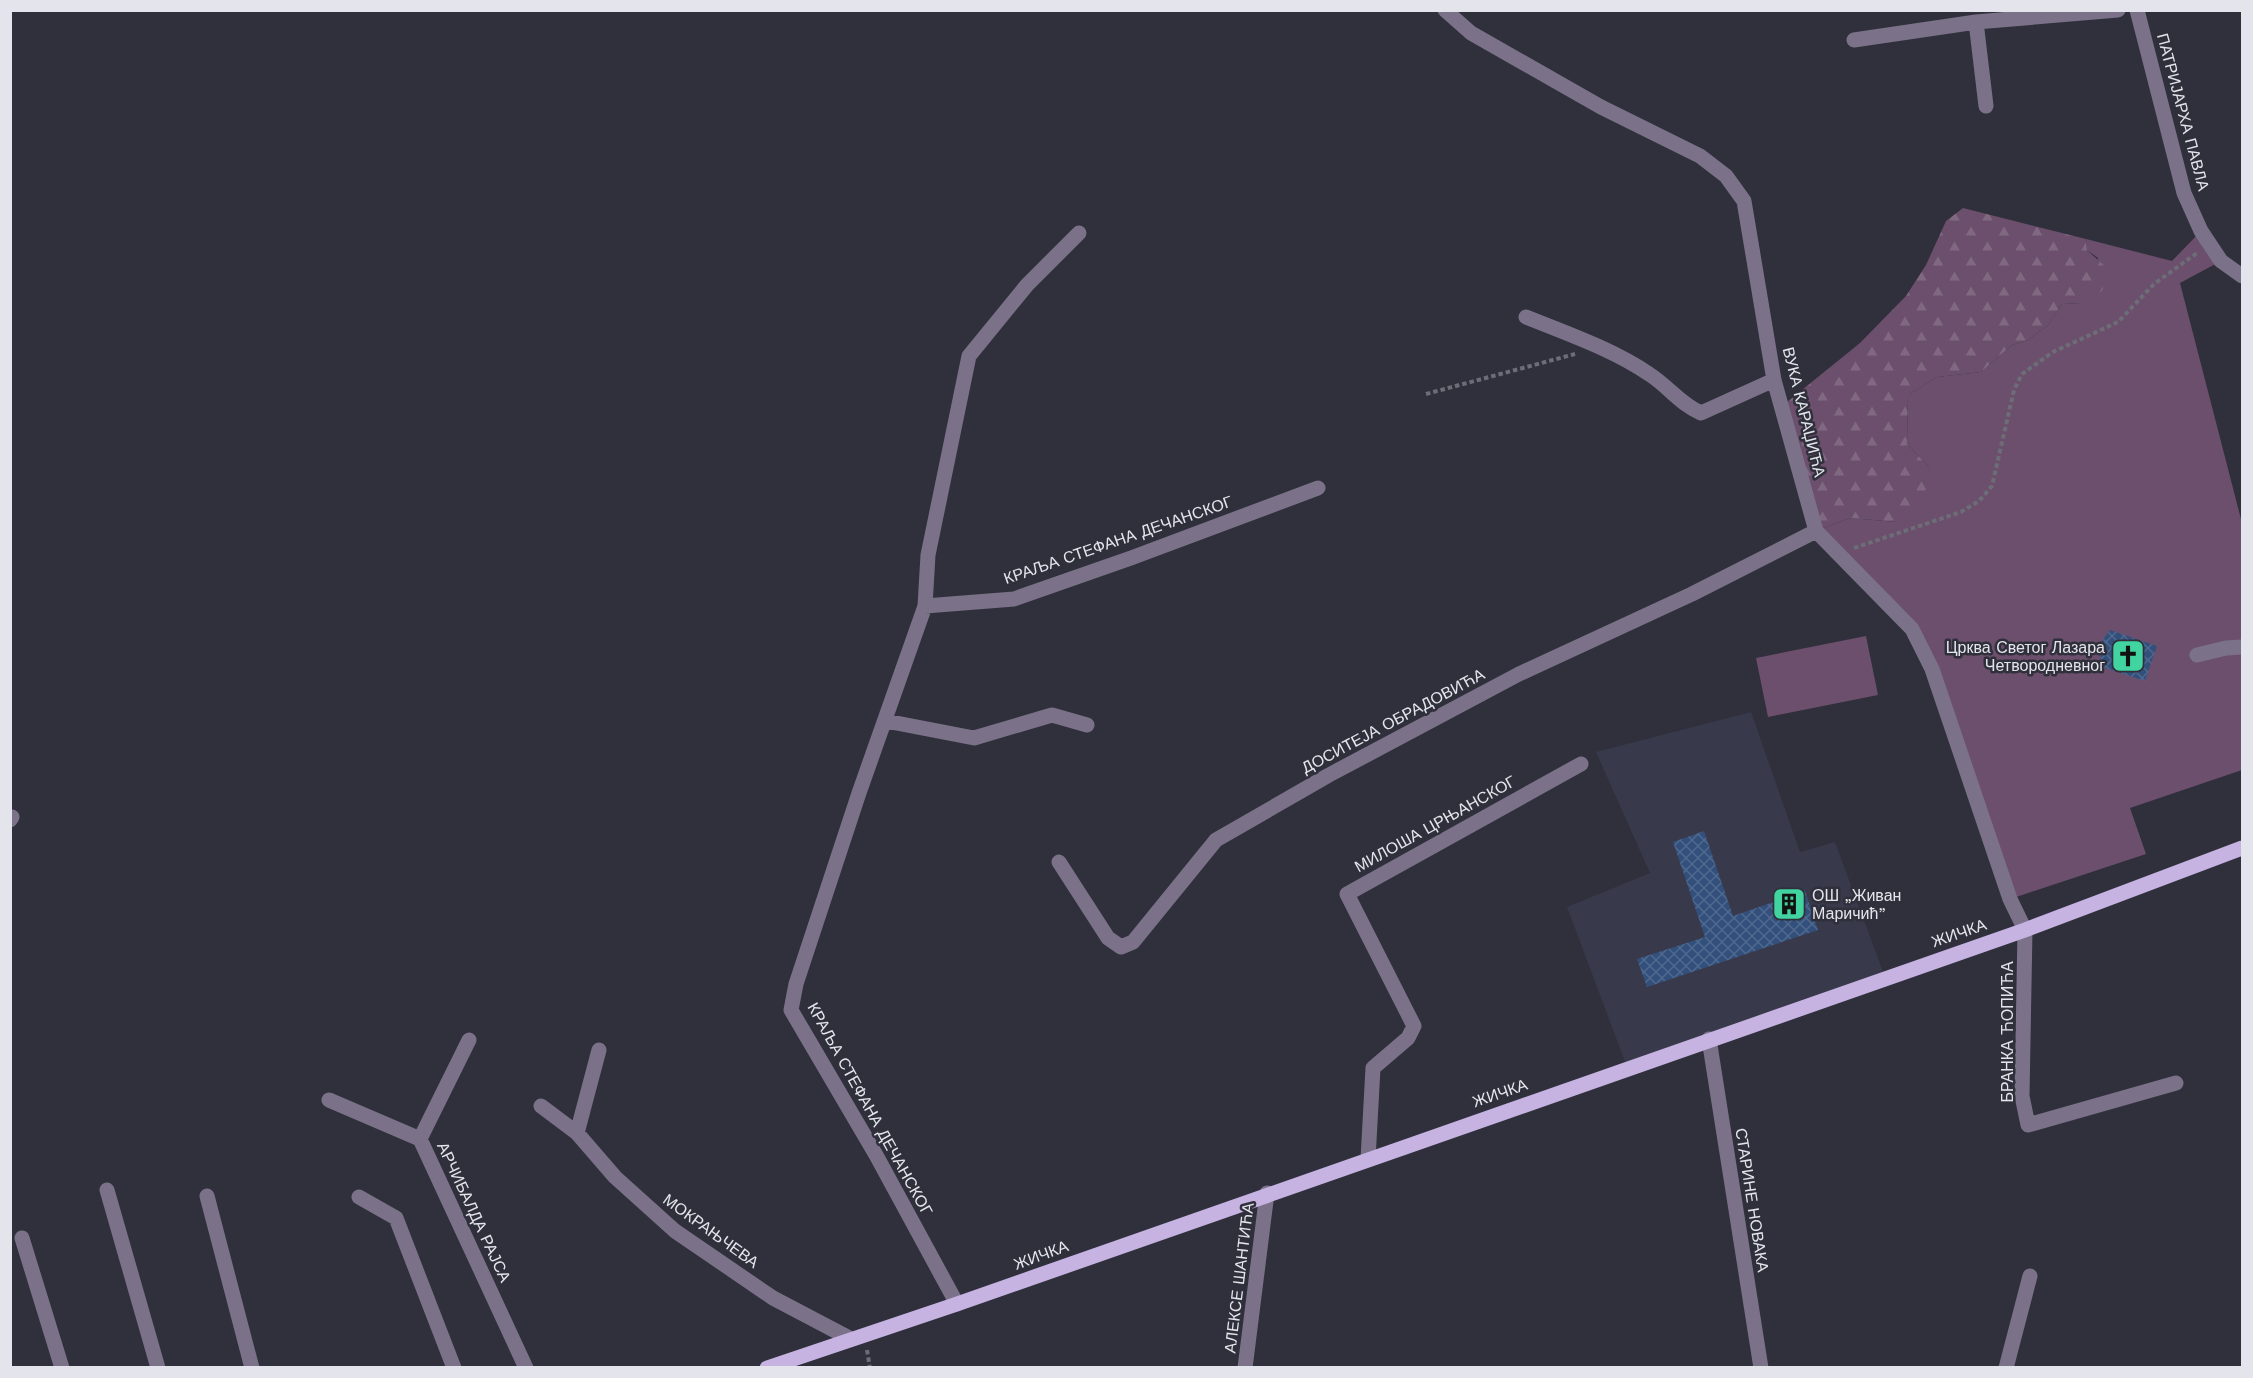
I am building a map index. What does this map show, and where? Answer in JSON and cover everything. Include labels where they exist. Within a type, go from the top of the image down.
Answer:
[{"type":"main road","name":"ЖИЧКА","points":[[767,1368],[957,1304],[1709,1038],[2025,930],[2242,848]]},
{"type":"street","name":"ВУКА КАРАЏИЋА","points":[[1445,10],[1471,33],[1601,107],[1700,156],[1726,176],[1744,201],[1774,380],[1816,531]]},
{"type":"street","points":[[1854,40],[1976,22],[2118,10]]},
{"type":"street","name":"ПАТРИЈАРХА ПАВЛА","points":[[2137,10],[2184,193],[2201,231],[2221,261],[2242,276]]},
{"type":"street","points":[[1976,22],[1986,106]]},
{"type":"street","name":"КРАЉА СТЕФАНА ДЕЧАНСКОГ","points":[[957,1304],[876,1155],[791,1010],[796,984],[925,606],[928,555],[969,356],[1027,285],[1079,233]]},
{"type":"street","points":[[1526,317],[1599,347],[1650,374],[1687,407],[1701,413],[1774,380]]},
{"type":"street","name":"КРАЉА СТЕФАНА ДЕЧАНСКОГ","points":[[925,606],[1014,598],[1131,558],[1318,488]]},
{"type":"street","points":[[1816,531],[1912,629],[1932,669],[2010,899],[2025,930]]},
{"type":"street","name":"ДОСИТЕЈА ОБРАДОВИЋА","points":[[1059,862],[1108,938],[1121,947],[1134,942],[1216,840],[1329,775],[1519,674],[1692,594],[1816,531]]},
{"type":"street","points":[[2197,655],[2226,648],[2242,647]]},
{"type":"street","points":[[886,721],[974,738],[1052,715],[1087,725]]},
{"type":"street","name":"МИЛОША ЦРЊАНСКОГ","points":[[1368,1159],[1373,1068],[1408,1038],[1414,1026],[1347,894],[1581,764]]},
{"type":"street","name":"БРАНКА ЋОПИЋА","points":[[2025,930],[2022,1096],[2028,1125],[2176,1083]]},
{"type":"street","name":"СТАРИНЕ НОВАКА","points":[[1709,1038],[1761,1368]]},
{"type":"street","name":"АРЧИБАЛДА РАЈСА","points":[[469,1040],[420,1139],[526,1368]]},
{"type":"street","points":[[577,1133],[599,1050]]},
{"type":"street","points":[[329,1100],[420,1139]]},
{"type":"street","name":"МОКРАЊЧЕВА","points":[[542,1106],[577,1133],[615,1178],[675,1231],[773,1298],[850,1339]]},
{"type":"street","points":[[107,1190],[158,1368]]},
{"type":"street","name":"АЛЕКСЕ ШАНТИЋА","points":[[1245,1368],[1267,1193]]},
{"type":"street","points":[[207,1196],[252,1368]]},
{"type":"street","points":[[359,1197],[396,1218],[454,1368]]},
{"type":"street","points":[[22,1238],[63,1368]]},
{"type":"street","points":[[2006,1368],[2030,1276]]},
{"type":"street","points":[[1753,1368],[1754,1334]]},
{"type":"path","points":[[1839,553],[1961,512],[1979,501],[1992,486],[2014,390],[2022,374],[2053,352],[2118,322],[2154,284],[2210,244]]},
{"type":"path","points":[[1426,394],[1599,347]]},
{"type":"shaded area","points":[[1751,712],[1800,852],[1835,842],[1885,977],[1627,1067],[1567,907],[1650,873],[1596,752]]},
{"type":"green space","points":[[1963,208],[2086,239],[2087,250],[2109,270],[2102,291],[2081,303],[2062,304],[2048,325],[2028,340],[2012,345],[1981,372],[1937,377],[1908,395],[1907,444],[1929,467],[1924,500],[1897,522],[1850,518],[1816,531],[1781,407],[1860,343],[1906,296],[1926,265],[1946,221]]},
{"type":"green space","points":[[2201,231],[2221,261],[2180,283],[2242,523],[2242,770],[2130,808],[2146,854],[2010,899],[1912,629],[1816,531],[1850,518],[1897,522],[1929,467],[1907,444],[1908,395],[1937,377],[1981,372],[2012,345],[2028,340],[2048,325],[2062,304],[2081,303],[2098,258],[2087,250],[2086,239],[2172,261]]},
{"type":"green space","points":[[1866,636],[1878,695],[1768,717],[1756,658]]},
{"type":"building","name":"Црква Светог Лазара Четвородневног","points":[[2110,630],[2157,646],[2145,681],[2096,665],[2101,657],[2098,646]]},
{"type":"building","name":"ОШ „Живан Маричић”","points":[[1704,831],[1733,916],[1805,891],[1818,930],[1647,987],[1637,959],[1705,937],[1673,842]]},
{"type":"place","name":"Црква Светог Лазара Четвородневног","points":[[2128,656]]},
{"type":"place","name":"ОШ „Живан Маричић”","points":[[1789,904]]}]
